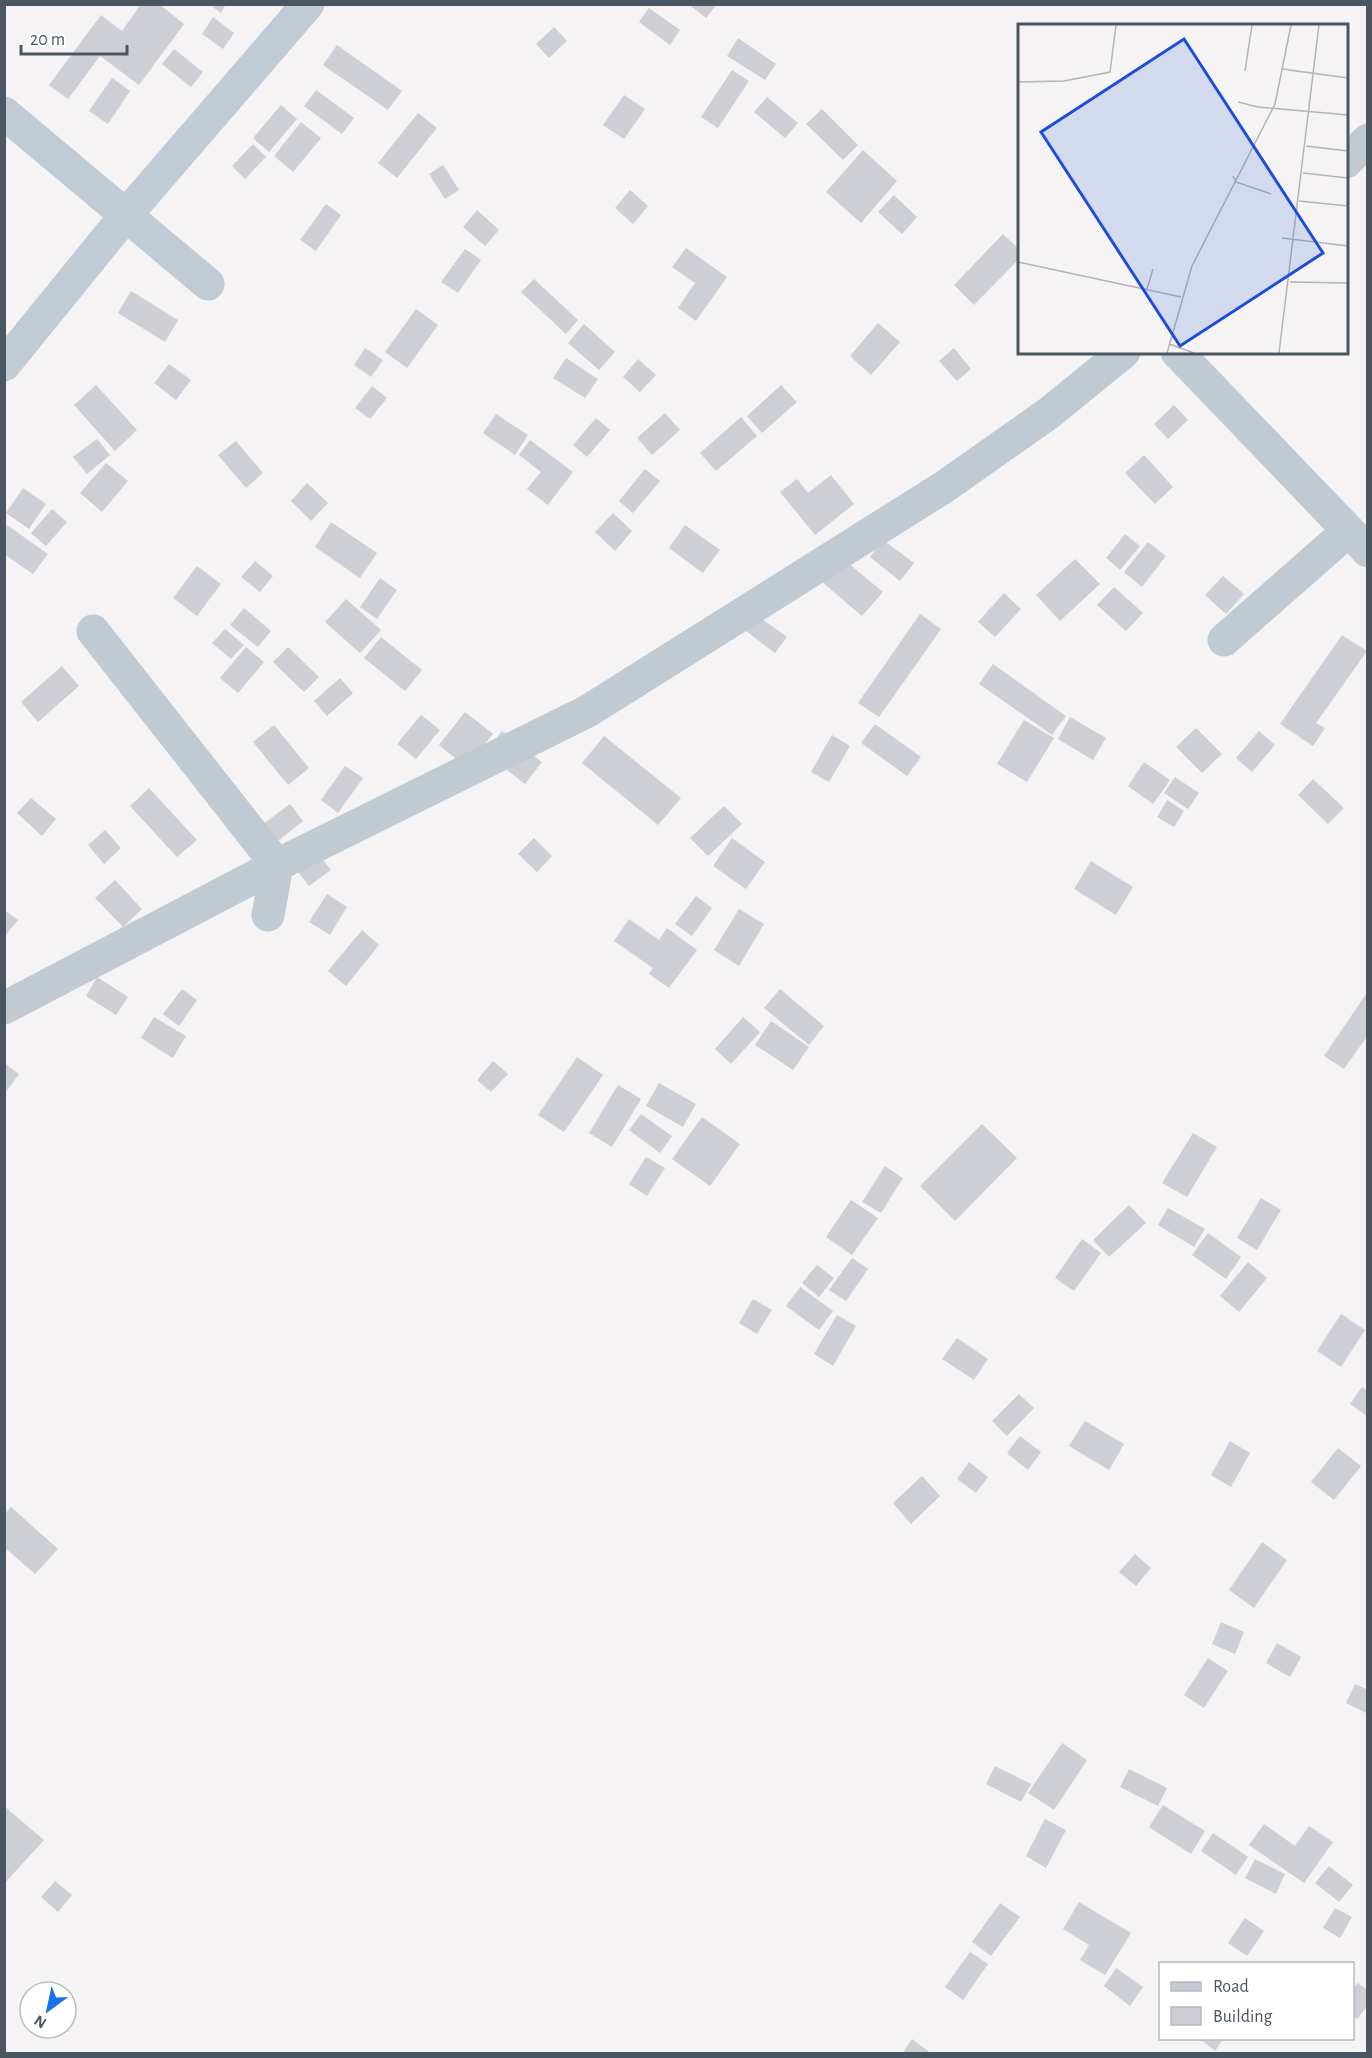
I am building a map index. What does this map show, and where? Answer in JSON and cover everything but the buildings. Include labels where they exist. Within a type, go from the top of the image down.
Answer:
[{"type":"street","points":[[4,365],[126,215],[308,4]]},
{"type":"street","points":[[4,113],[208,284]]},
{"type":"street","points":[[1348,161],[1368,140]]},
{"type":"street","points":[[4,1008],[277,865],[588,711],[944,487],[1049,413],[1122,354]]},
{"type":"street","points":[[1179,354],[1358,541],[1224,640]]},
{"type":"street","points":[[93,631],[277,865],[268,915]]}]
